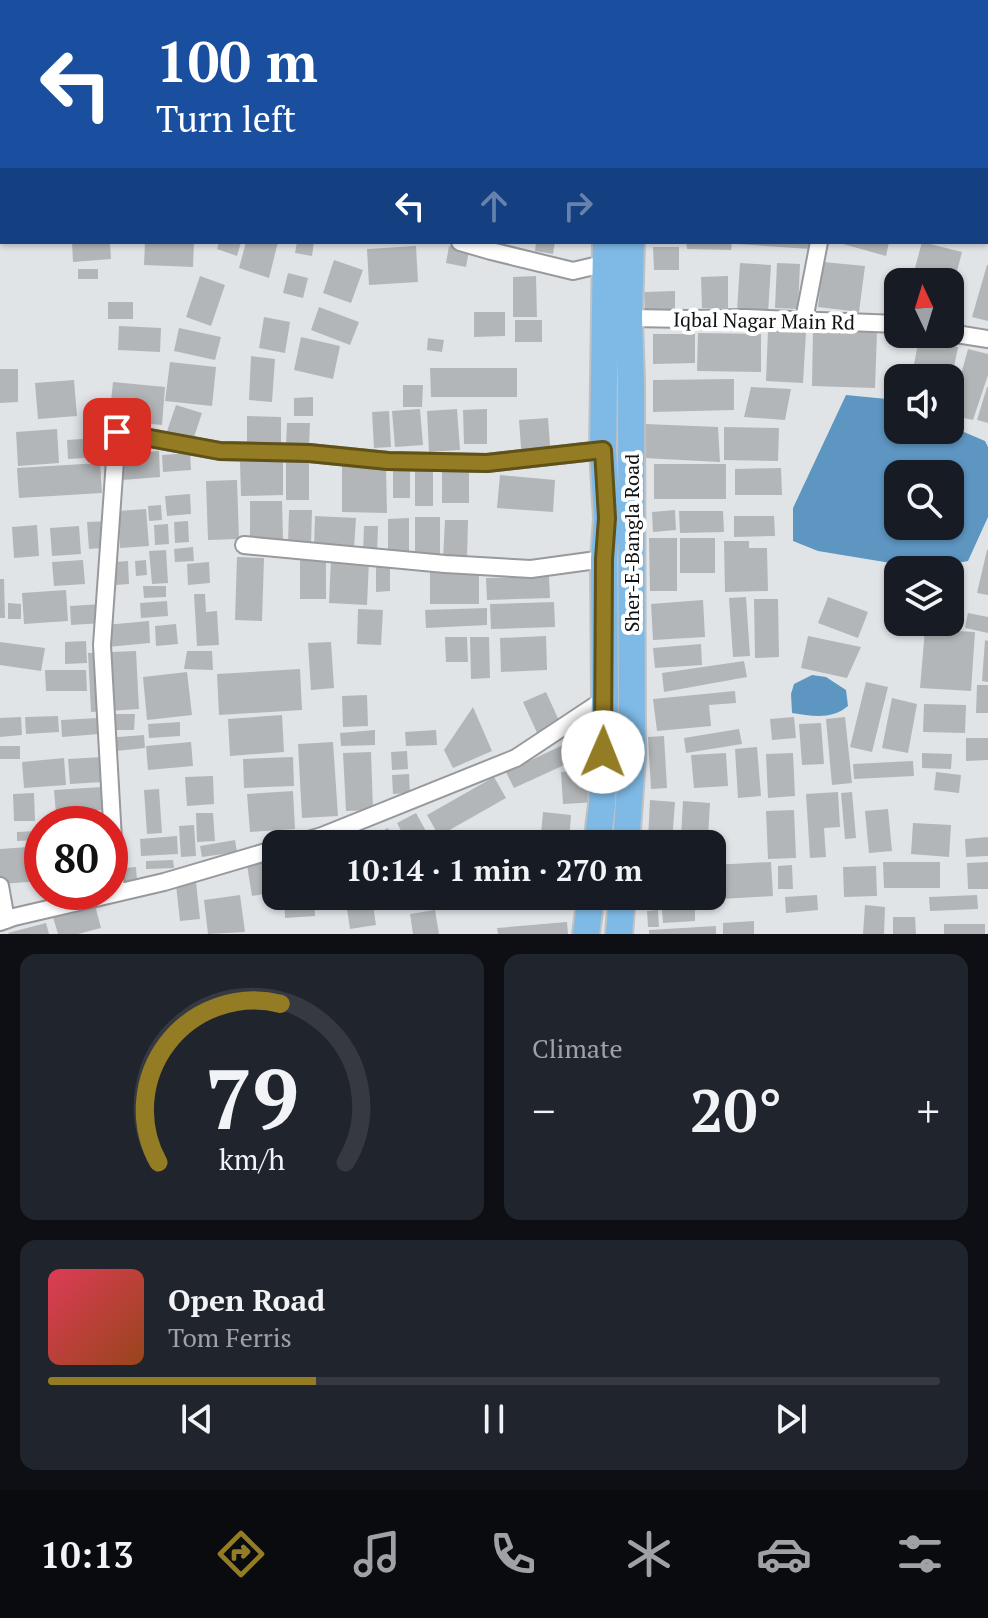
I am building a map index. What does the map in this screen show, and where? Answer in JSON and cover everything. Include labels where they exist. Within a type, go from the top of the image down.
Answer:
[{"type":"highway","name":"Sher-E-Bangla Road","points":[[627,830],[632,759],[631,244]]},
{"type":"highway","name":"Sher-E-Bangla Road","points":[[599,830],[605,699],[604,559],[607,518],[603,450],[606,252]]},
{"type":"highway","points":[[604,614],[632,617]]},
{"type":"highway","points":[[586,934],[589,910]]},
{"type":"highway","points":[[619,934],[621,910]]},
{"type":"street","points":[[468,244],[573,271],[606,252]]},
{"type":"street","points":[[804,320],[819,244]]},
{"type":"street","name":"Iqbal Nagar Main Rd","points":[[629,318],[745,318],[884,323]]},
{"type":"street","points":[[964,335],[988,339]]},
{"type":"street","points":[[111,806],[102,645],[117,432],[220,451],[309,453],[388,461],[487,463],[603,450]]},
{"type":"street","points":[[244,545],[531,569],[604,559]]},
{"type":"street","points":[[337,830],[516,758],[605,699]]},
{"type":"street","points":[[128,890],[262,853]]},
{"type":"street","points":[[0,886],[3,921],[47,910]]},
{"type":"water","points":[[846,395],[884,399],[884,444],[964,444],[964,432],[985,441],[988,447],[988,517],[968,561],[964,562],[964,556],[884,556],[884,562],[818,551],[793,541],[793,508]]},
{"type":"water","points":[[812,675],[826,677],[846,690],[848,706],[829,715],[792,713],[794,684]]},
{"type":"building","points":[[72,244],[110,244],[111,259],[73,262]]},
{"type":"building","points":[[145,244],[194,244],[193,267],[144,265]]},
{"type":"building","points":[[218,244],[240,244],[237,256],[217,249]]},
{"type":"building","points":[[245,244],[278,244],[269,278],[239,268]]},
{"type":"building","points":[[297,244],[314,244],[312,256],[295,253]]},
{"type":"building","points":[[536,244],[555,244],[553,254],[535,251]]},
{"type":"building","points":[[686,244],[732,244],[731,250],[687,249]]},
{"type":"building","points":[[738,244],[810,244],[810,249]]},
{"type":"building","points":[[843,244],[889,244],[886,256]]},
{"type":"building","points":[[921,244],[962,252],[958,268],[915,268]]},
{"type":"building","points":[[416,246],[418,282],[369,285],[367,249]]},
{"type":"building","points":[[449,246],[469,250],[466,267],[446,263]]},
{"type":"building","points":[[653,247],[679,247],[679,270],[654,270]]},
{"type":"building","points":[[334,260],[363,270],[351,303],[323,293]]},
{"type":"building","points":[[823,262],[865,266],[859,312],[818,307]]},
{"type":"building","points":[[740,263],[771,265],[768,313],[737,311]]},
{"type":"building","points":[[777,263],[800,264],[798,309],[775,308]]},
{"type":"building","points":[[988,265],[988,321],[972,317]]},
{"type":"building","points":[[78,269],[98,269],[98,279],[78,279]]},
{"type":"building","points":[[288,273],[308,278],[303,298],[283,293]]},
{"type":"building","points":[[200,276],[225,285],[211,326],[186,317]]},
{"type":"building","points":[[536,276],[537,317],[513,317],[513,277]]},
{"type":"building","points":[[728,276],[728,308],[702,308],[701,277]]},
{"type":"building","points":[[675,291],[675,310],[645,311],[644,292]]},
{"type":"building","points":[[108,302],[133,302],[133,319],[108,319]]},
{"type":"building","points":[[319,307],[359,322],[350,345],[311,330]]},
{"type":"building","points":[[474,312],[505,312],[505,336],[474,337]]},
{"type":"building","points":[[264,317],[290,322],[285,353],[259,348]]},
{"type":"building","points":[[515,320],[542,320],[542,342],[515,342]]},
{"type":"building","points":[[119,326],[161,328],[160,352],[118,350]]},
{"type":"building","points":[[179,328],[221,337],[215,360],[174,351]]},
{"type":"building","points":[[768,330],[806,332],[803,383],[766,381]]},
{"type":"building","points":[[813,330],[877,332],[875,388],[812,386]]},
{"type":"building","points":[[698,333],[761,334],[761,372],[697,371]]},
{"type":"building","points":[[653,334],[695,334],[695,363],[653,364]]},
{"type":"building","points":[[301,337],[340,346],[333,379],[294,370]]},
{"type":"building","points":[[428,338],[444,340],[442,352],[427,350]]},
{"type":"building","points":[[917,348],[958,348],[955,364],[914,364]]},
{"type":"building","points":[[968,349],[988,354],[988,375],[973,420],[964,418],[964,364]]},
{"type":"building","points":[[251,356],[275,359],[272,402],[249,400]]},
{"type":"building","points":[[170,362],[216,367],[212,406],[165,401]]},
{"type":"building","points":[[430,368],[517,368],[517,397],[431,397]]},
{"type":"building","points":[[0,369],[18,369],[18,402],[0,403]]},
{"type":"building","points":[[734,379],[734,410],[653,412],[653,380]]},
{"type":"building","points":[[74,380],[77,416],[38,419],[35,383]]},
{"type":"building","points":[[113,382],[165,387],[162,425],[109,420]]},
{"type":"building","points":[[403,385],[423,385],[422,407],[403,407]]},
{"type":"building","points":[[751,387],[791,389],[785,420],[744,417]]},
{"type":"building","points":[[988,387],[988,423],[977,420]]},
{"type":"building","points":[[313,397],[313,416],[294,416],[294,398]]},
{"type":"building","points":[[176,405],[202,413],[192,443],[166,434]]},
{"type":"building","points":[[420,409],[423,445],[395,447],[392,411]]},
{"type":"building","points":[[457,409],[460,450],[429,452],[427,411]]},
{"type":"building","points":[[487,409],[487,444],[464,444],[463,410]]},
{"type":"building","points":[[389,411],[391,447],[374,448],[372,412]]},
{"type":"building","points":[[247,416],[281,417],[281,443],[247,443]]},
{"type":"building","points":[[104,417],[105,427],[87,428],[86,418]]},
{"type":"building","points":[[548,418],[551,459],[522,461],[519,420]]},
{"type":"building","points":[[287,423],[310,423],[309,446],[286,445]]},
{"type":"building","points":[[645,424],[718,427],[720,462],[644,458]]},
{"type":"building","points":[[724,427],[779,428],[778,461],[724,460]]},
{"type":"building","points":[[57,429],[59,463],[18,466],[16,432]]},
{"type":"building","points":[[99,438],[100,457],[68,459],[67,440]]},
{"type":"building","points":[[159,451],[160,477],[109,481],[107,455]]},
{"type":"building","points":[[190,453],[191,470],[163,472],[162,455]]},
{"type":"building","points":[[286,460],[309,460],[309,500],[286,500]]},
{"type":"building","points":[[283,461],[283,495],[241,496],[240,462]]},
{"type":"building","points":[[100,463],[102,493],[19,498],[17,468]]},
{"type":"building","points":[[654,464],[726,464],[726,499],[654,499]]},
{"type":"building","points":[[342,466],[386,468],[387,513],[342,512]]},
{"type":"building","points":[[781,468],[782,495],[735,495],[735,469]]},
{"type":"building","points":[[393,470],[410,470],[410,498],[393,498]]},
{"type":"building","points":[[415,471],[433,471],[433,506],[415,506]]},
{"type":"building","points":[[442,471],[469,471],[469,503],[442,503]]},
{"type":"building","points":[[500,475],[555,480],[553,512],[497,508]]},
{"type":"building","points":[[237,480],[239,539],[208,540],[206,481]]},
{"type":"building","points":[[190,494],[191,514],[167,516],[165,496]]},
{"type":"building","points":[[250,501],[282,501],[283,539],[250,539]]},
{"type":"building","points":[[161,505],[162,520],[149,521],[148,506]]},
{"type":"building","points":[[146,509],[149,546],[120,548],[118,511]]},
{"type":"building","points":[[289,510],[312,510],[311,546],[288,545]]},
{"type":"building","points":[[675,510],[676,530],[653,532],[652,512]]},
{"type":"building","points":[[679,511],[723,511],[724,532],[680,533]]},
{"type":"building","points":[[315,516],[356,518],[354,548],[314,546]]},
{"type":"building","points":[[734,516],[774,516],[775,536],[734,537]]},
{"type":"building","points":[[415,517],[440,517],[440,556],[415,556]]},
{"type":"building","points":[[409,518],[409,554],[388,554],[388,519]]},
{"type":"building","points":[[445,520],[468,520],[467,559],[443,559]]},
{"type":"building","points":[[113,521],[115,547],[89,549],[87,522]]},
{"type":"building","points":[[188,521],[189,542],[175,543],[174,522]]},
{"type":"building","points":[[168,524],[169,544],[155,545],[154,525]]},
{"type":"building","points":[[37,525],[39,556],[14,558],[12,527]]},
{"type":"building","points":[[79,526],[81,554],[52,556],[50,528]]},
{"type":"building","points":[[364,526],[378,526],[377,554],[363,553]]},
{"type":"building","points":[[649,538],[677,538],[677,591],[650,591]]},
{"type":"building","points":[[680,538],[715,538],[715,573],[680,573]]},
{"type":"building","points":[[724,541],[749,541],[749,548],[767,548],[768,591],[725,592]]},
{"type":"building","points":[[193,547],[194,561],[175,562],[174,549]]},
{"type":"building","points":[[166,550],[168,583],[152,584],[149,551]]},
{"type":"building","points":[[988,550],[988,595],[977,593]]},
{"type":"building","points":[[237,557],[264,558],[262,621],[235,620]]},
{"type":"building","points":[[326,557],[326,599],[300,599],[300,558]]},
{"type":"building","points":[[331,559],[369,561],[367,605],[329,603]]},
{"type":"building","points":[[83,560],[85,584],[54,586],[52,562]]},
{"type":"building","points":[[146,560],[147,575],[136,576],[135,561]]},
{"type":"building","points":[[128,561],[129,584],[103,586],[101,563]]},
{"type":"building","points":[[209,562],[210,583],[188,585],[187,564]]},
{"type":"building","points":[[376,565],[390,565],[390,591],[376,592]]},
{"type":"building","points":[[430,569],[479,570],[479,604],[430,604]]},
{"type":"building","points":[[549,576],[550,598],[487,600],[486,578]]},
{"type":"building","points":[[0,579],[4,579],[5,618],[0,618]]},
{"type":"building","points":[[143,586],[166,586],[166,597],[144,598]]},
{"type":"building","points":[[66,590],[68,621],[24,624],[22,593]]},
{"type":"building","points":[[194,594],[205,594],[206,612],[217,611],[219,645],[197,646]]},
{"type":"building","points":[[746,597],[750,656],[733,657],[729,598]]},
{"type":"building","points":[[828,597],[868,612],[858,638],[818,623]]},
{"type":"building","points":[[754,599],[778,599],[779,657],[755,658]]},
{"type":"building","points":[[703,600],[705,637],[653,640],[651,604]]},
{"type":"building","points":[[167,601],[168,616],[141,618],[140,603]]},
{"type":"building","points":[[554,602],[555,627],[491,629],[490,604]]},
{"type":"building","points":[[8,603],[21,604],[21,619],[8,619]]},
{"type":"building","points":[[102,604],[103,623],[71,625],[70,606]]},
{"type":"building","points":[[487,608],[487,625],[426,628],[425,610]]},
{"type":"building","points":[[358,609],[383,610],[381,645],[357,644]]},
{"type":"building","points":[[968,613],[988,617],[988,633],[965,628]]},
{"type":"building","points":[[149,621],[150,643],[107,647],[105,625]]},
{"type":"building","points":[[176,624],[178,644],[156,646],[155,626]]},
{"type":"building","points":[[964,631],[975,632],[971,691],[920,688],[924,636],[964,636]]},
{"type":"building","points":[[546,636],[547,670],[501,672],[500,638]]},
{"type":"building","points":[[808,636],[861,647],[847,678],[801,668]]},
{"type":"building","points":[[445,637],[467,637],[468,662],[446,662]]},
{"type":"building","points":[[470,637],[489,637],[490,678],[471,679]]},
{"type":"building","points":[[985,640],[988,641],[988,682],[982,681]]},
{"type":"building","points":[[86,641],[87,663],[65,664],[65,642]]},
{"type":"building","points":[[0,642],[45,648],[41,671],[0,665]]},
{"type":"building","points":[[331,642],[334,688],[311,690],[308,643]]},
{"type":"building","points":[[701,644],[702,665],[655,668],[653,648]]},
{"type":"building","points":[[136,651],[139,709],[91,712],[88,653]]},
{"type":"building","points":[[187,651],[212,651],[213,670],[184,669]]},
{"type":"building","points":[[744,661],[747,677],[664,692],[662,673]]},
{"type":"building","points":[[300,669],[302,710],[219,715],[217,674]]},
{"type":"building","points":[[45,670],[86,670],[87,691],[46,691]]},
{"type":"building","points":[[187,672],[192,715],[147,720],[143,677]]},
{"type":"building","points":[[866,682],[888,687],[872,752],[850,747]]},
{"type":"building","points":[[977,685],[988,685],[988,713],[976,713]]},
{"type":"building","points":[[735,691],[736,703],[709,705],[711,726],[657,731],[653,699]]},
{"type":"building","points":[[546,692],[561,725],[538,735],[523,702]]},
{"type":"building","points":[[367,695],[368,726],[343,727],[342,696]]},
{"type":"building","points":[[892,698],[917,704],[908,753],[882,748]]},
{"type":"building","points":[[924,704],[966,705],[965,733],[923,732]]},
{"type":"building","points":[[473,707],[492,751],[453,768],[444,750]]},
{"type":"building","points":[[104,714],[135,714],[134,730],[104,730]]},
{"type":"building","points":[[282,715],[284,752],[230,756],[228,719]]},
{"type":"building","points":[[58,716],[59,732],[26,734],[25,717]]},
{"type":"building","points":[[21,717],[22,735],[0,737],[0,718]]},
{"type":"building","points":[[794,717],[796,738],[772,740],[770,719]]},
{"type":"building","points":[[845,717],[852,783],[832,785],[826,719]]},
{"type":"building","points":[[98,718],[99,734],[62,737],[61,720]]},
{"type":"building","points":[[180,722],[180,736],[149,738],[148,724]]},
{"type":"building","points":[[821,723],[824,764],[802,765],[799,724]]},
{"type":"building","points":[[739,729],[742,744],[686,753],[684,738]]},
{"type":"building","points":[[375,730],[375,745],[341,746],[340,733]]},
{"type":"building","points":[[436,730],[437,745],[406,746],[405,732]]},
{"type":"building","points":[[144,735],[145,748],[106,752],[105,738]]},
{"type":"building","points":[[664,736],[667,788],[651,789],[648,737]]},
{"type":"building","points":[[966,738],[988,738],[988,760],[966,761]]},
{"type":"building","points":[[191,742],[193,766],[148,770],[146,746]]},
{"type":"building","points":[[333,742],[338,816],[302,818],[298,744]]},
{"type":"building","points":[[565,744],[573,761],[514,788],[506,772]]},
{"type":"building","points":[[0,746],[20,746],[20,759],[0,759]]},
{"type":"building","points":[[757,747],[761,796],[738,798],[735,749]]},
{"type":"building","points":[[407,751],[408,769],[392,770],[391,752]]},
{"type":"building","points":[[371,752],[373,810],[346,811],[343,753]]},
{"type":"building","points":[[726,753],[728,786],[694,788],[691,755]]},
{"type":"building","points":[[793,753],[795,796],[768,798],[766,754]]},
{"type":"building","points":[[922,753],[952,754],[951,769],[922,768]]},
{"type":"building","points":[[102,757],[103,782],[70,784],[68,759]]},
{"type":"building","points":[[293,757],[294,786],[244,788],[243,759]]},
{"type":"building","points":[[64,758],[66,785],[24,788],[22,762]]},
{"type":"building","points":[[913,761],[914,776],[854,779],[853,764]]},
{"type":"building","points":[[596,770],[598,802],[563,804],[561,772]]},
{"type":"building","points":[[936,772],[961,775],[959,793],[934,790]]},
{"type":"building","points":[[409,774],[410,793],[393,794],[392,775]]},
{"type":"building","points":[[213,776],[214,804],[187,806],[185,777]]},
{"type":"building","points":[[494,777],[506,798],[450,830],[436,830],[427,815]]},
{"type":"building","points":[[102,787],[103,806],[55,806],[54,790]]},
{"type":"building","points":[[159,789],[162,833],[147,834],[144,790]]},
{"type":"building","points":[[293,791],[295,829],[250,832],[247,794]]},
{"type":"building","points":[[838,792],[840,827],[824,828],[826,857],[810,858],[806,794]]},
{"type":"building","points":[[852,792],[856,838],[845,839],[841,793]]},
{"type":"building","points":[[34,793],[34,806],[24,806],[24,821],[14,821],[13,794]]},
{"type":"building","points":[[650,800],[675,802],[673,830],[648,830]]},
{"type":"building","points":[[683,801],[710,803],[708,830],[681,830]]},
{"type":"building","points":[[888,809],[892,851],[869,853],[865,811]]},
{"type":"building","points":[[794,810],[796,858],[768,859],[766,811]]},
{"type":"building","points":[[543,812],[571,815],[570,830],[541,830]]},
{"type":"building","points":[[196,813],[213,813],[215,841],[197,842]]},
{"type":"building","points":[[416,813],[425,830],[401,830],[397,823]]},
{"type":"building","points":[[913,823],[951,825],[949,857],[911,854]]},
{"type":"building","points":[[194,825],[196,856],[181,857],[179,826]]},
{"type":"building","points":[[17,832],[24,832],[24,841],[17,841]]},
{"type":"building","points":[[177,836],[178,854],[141,856],[140,839]]},
{"type":"building","points":[[988,837],[988,856],[966,857],[965,839]]},
{"type":"building","points":[[235,840],[237,852],[202,857],[200,846]]},
{"type":"building","points":[[24,847],[24,882],[0,884],[0,849]]},
{"type":"building","points":[[173,860],[174,868],[146,869],[146,861]]},
{"type":"building","points":[[771,862],[773,896],[726,899],[726,864]]},
{"type":"building","points":[[883,862],[940,862],[940,888],[884,888]]},
{"type":"building","points":[[988,862],[988,889],[968,889],[967,863]]},
{"type":"building","points":[[262,863],[262,894],[252,896],[247,865]]},
{"type":"building","points":[[792,865],[793,889],[778,889],[778,866]]},
{"type":"building","points":[[876,866],[877,896],[844,897],[843,867]]},
{"type":"building","points":[[136,867],[137,881],[128,882],[128,868]]},
{"type":"building","points":[[196,882],[200,919],[180,921],[176,885]]},
{"type":"building","points":[[240,895],[245,932],[208,934],[204,900]]},
{"type":"building","points":[[817,895],[818,910],[786,913],[785,897]]},
{"type":"building","points":[[977,895],[978,909],[930,911],[929,897]]},
{"type":"building","points":[[865,905],[885,907],[884,934],[863,934]]},
{"type":"building","points":[[78,910],[96,910],[101,928],[78,934],[58,934],[53,917]]},
{"type":"building","points":[[285,910],[315,910],[315,916],[285,918]]},
{"type":"building","points":[[347,910],[374,910],[376,925],[350,929]]},
{"type":"building","points":[[435,910],[439,934],[413,934],[410,914]]},
{"type":"building","points":[[658,910],[659,927],[648,927],[647,911]]},
{"type":"building","points":[[662,910],[695,910],[695,921],[663,923]]},
{"type":"building","points":[[893,917],[915,917],[916,934],[893,934]]},
{"type":"building","points":[[754,921],[754,934],[723,934],[723,923]]},
{"type":"building","points":[[567,922],[568,934],[498,934],[497,928]]},
{"type":"building","points":[[46,923],[49,934],[8,933]]},
{"type":"building","points":[[944,924],[985,924],[985,934],[944,934]]},
{"type":"building","points":[[716,926],[716,934],[649,934],[649,930]]},
{"type":"route","points":[[117,432],[220,451],[309,453],[388,461],[487,463],[603,450],[607,518],[603,752]]}]
